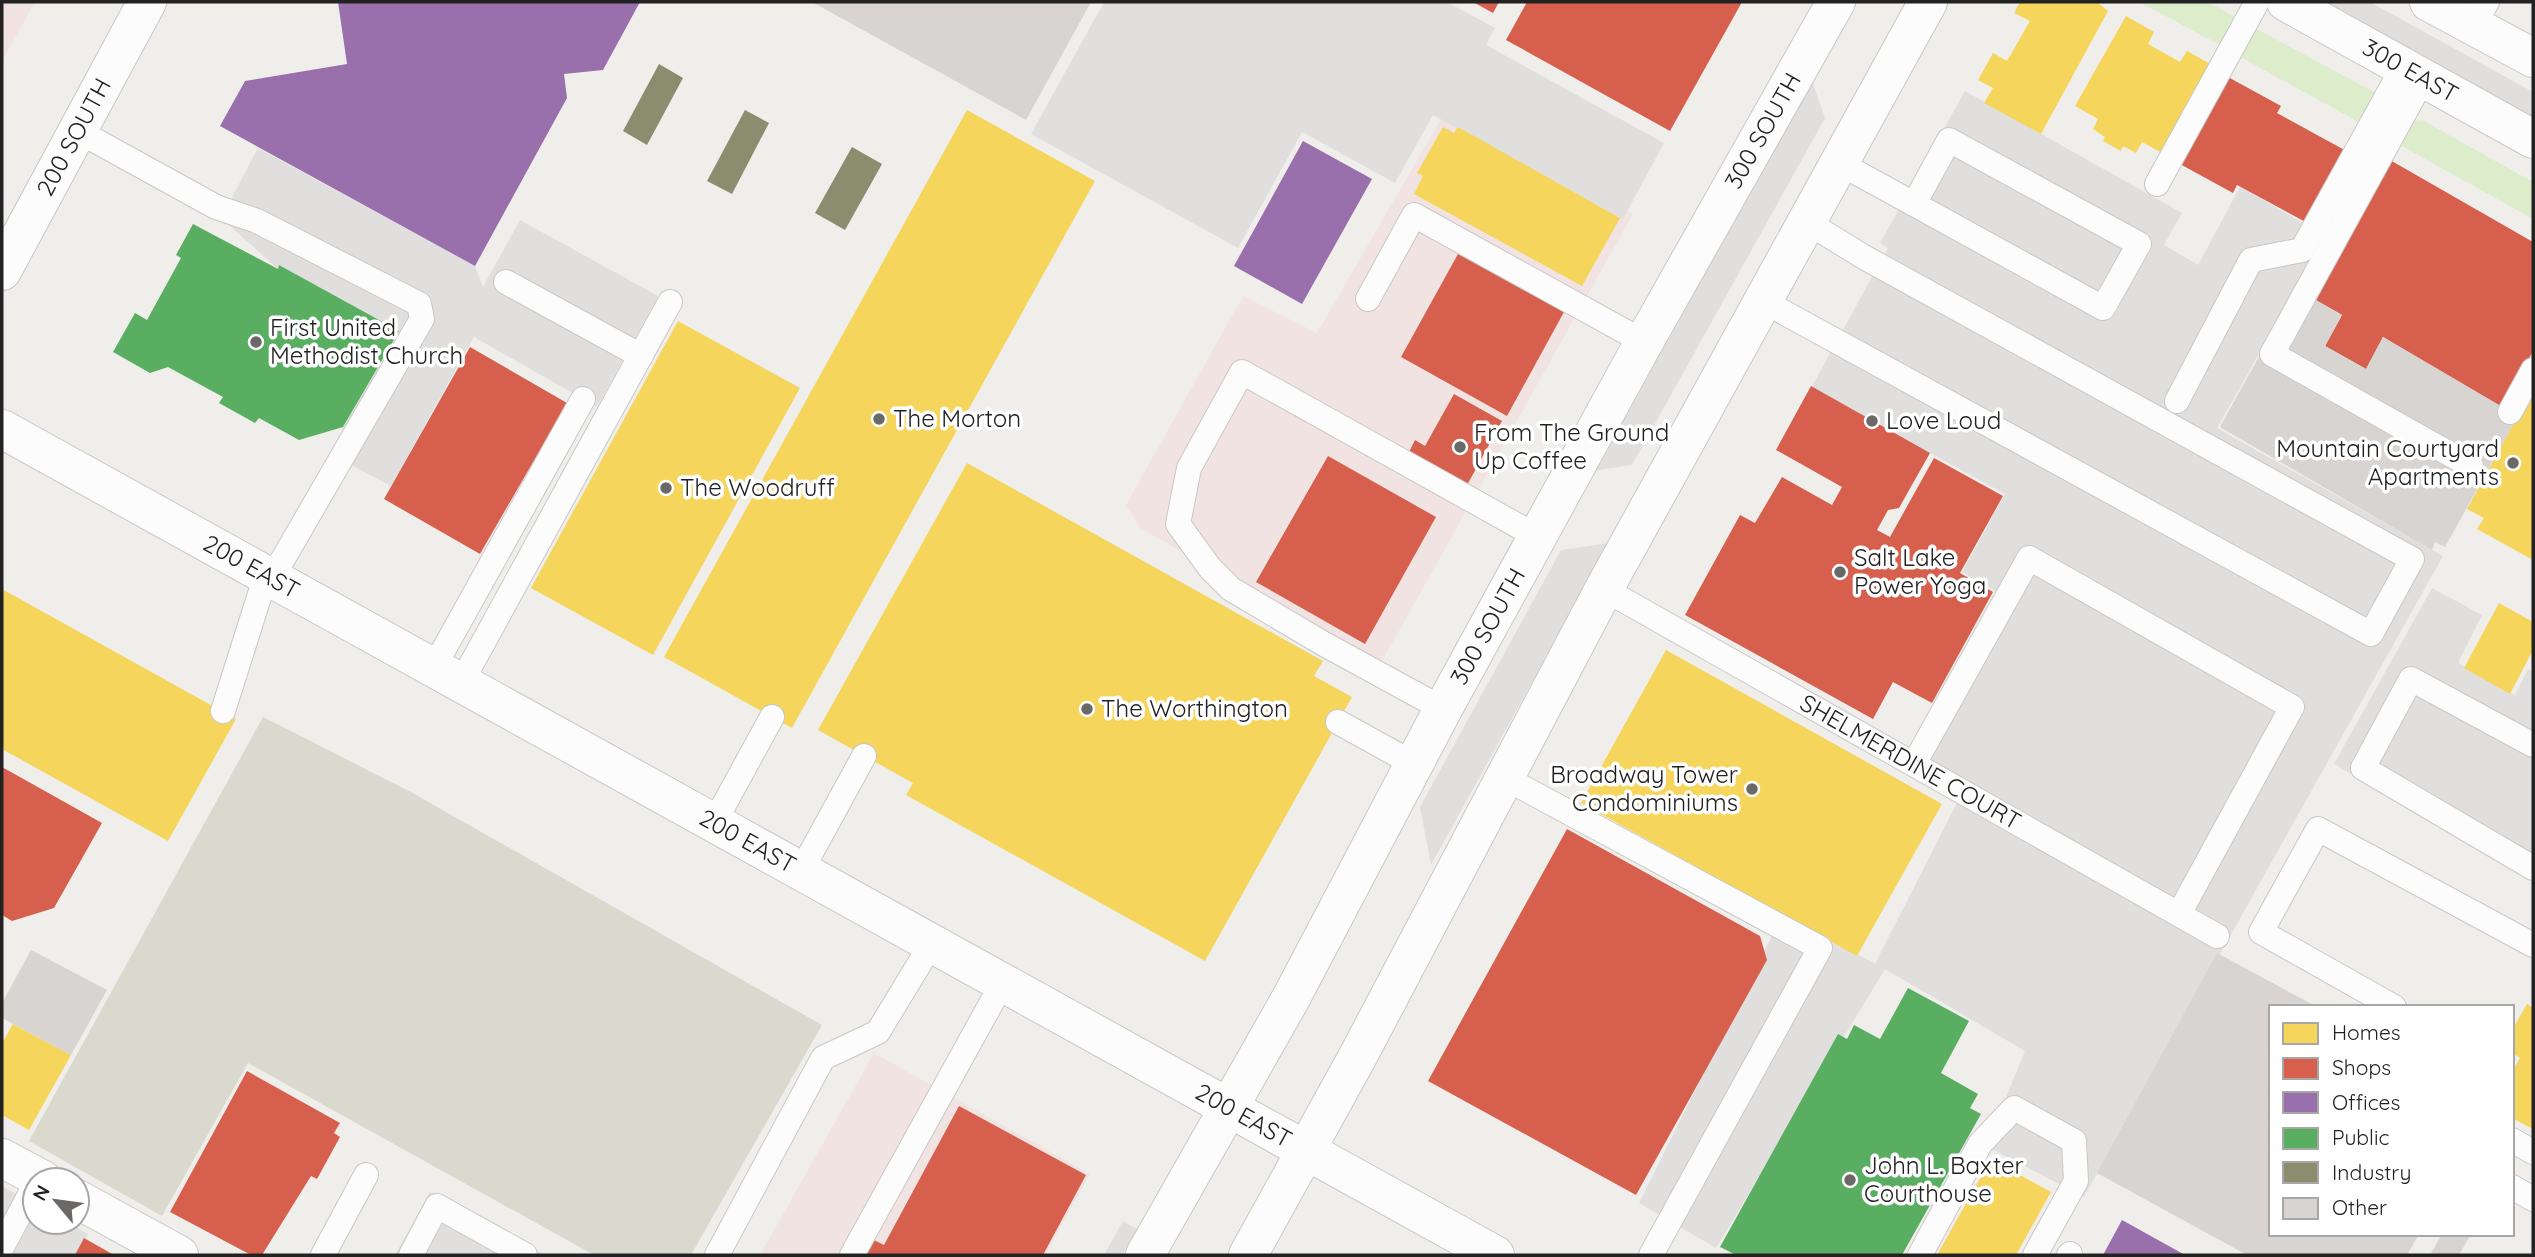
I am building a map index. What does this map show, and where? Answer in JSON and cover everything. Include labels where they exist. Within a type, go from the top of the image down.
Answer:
[{"type":"street","name":"200 SOUTH","points":[[2,271],[147,2]]},
{"type":"street","name":"300 SOUTH","points":[[1145,1255],[1291,998],[1443,709],[1644,342],[1836,2]]},
{"type":"street","points":[[1248,1255],[1306,1151],[1604,589],[1928,2]]},
{"type":"street","name":"300 EAST","points":[[2286,2],[2533,139]]},
{"type":"street","points":[[2429,2],[2480,14],[2533,58]]},
{"type":"street","name":"200 EAST","points":[[2,429],[1495,1255]]},
{"type":"street","points":[[2,1158],[21,1170]]},
{"type":"street","points":[[91,1207],[179,1255]]},
{"type":"lane","points":[[2157,184],[2258,2]]},
{"type":"lane","points":[[2177,401],[2251,260],[2302,250],[2413,73]]},
{"type":"lane","points":[[2413,73],[2272,355],[2471,466]]},
{"type":"lane","points":[[78,131],[216,207],[257,220],[419,303],[422,319],[269,577],[223,711]]},
{"type":"lane","points":[[1839,163],[2104,308],[2139,244],[1949,140],[1914,204]]},
{"type":"lane","points":[[1368,299],[1414,215],[1644,342]]},
{"type":"lane","points":[[1763,301],[2371,634],[2412,559],[1862,256],[1807,222]]},
{"type":"lane","points":[[506,282],[641,356]]},
{"type":"lane","points":[[447,675],[641,356],[670,302]]},
{"type":"lane","points":[[2510,412],[2533,370]]},
{"type":"lane","points":[[1443,709],[1231,589],[1210,568],[1178,524],[1189,468],[1242,372],[1538,537]]},
{"type":"lane","points":[[447,675],[583,399]]},
{"type":"lane","points":[[1913,764],[2029,558],[2292,707],[2179,914]]},
{"type":"lane","name":"SHELMERDINE COURT","points":[[1604,589],[2217,936]]},
{"type":"lane","points":[[2533,745],[2411,679],[2363,768],[2533,868]]},
{"type":"lane","points":[[714,823],[772,717]]},
{"type":"lane","points":[[1338,722],[1414,764]]},
{"type":"lane","points":[[800,871],[863,756]]},
{"type":"lane","points":[[1505,778],[1820,948],[1651,1255]]},
{"type":"lane","points":[[2390,1005],[2260,932],[2318,829],[2533,945]]},
{"type":"lane","points":[[717,1255],[822,1058],[878,1032],[932,943]]},
{"type":"lane","points":[[852,1255],[1003,982]]},
{"type":"lane","points":[[1920,1255],[1980,1144],[2014,1108],[2074,1140],[2076,1181],[2035,1255]]},
{"type":"lane","points":[[2514,1141],[2533,1152]]},
{"type":"lane","points":[[323,1255],[366,1175]]},
{"type":"lane","points":[[2514,1188],[2533,1199]]},
{"type":"lane","points":[[411,1255],[437,1206],[525,1255]]},
{"type":"lane","points":[[2,1247],[21,1212]]},
{"type":"shaded area","points":[[2,2],[35,2],[2,61]]},
{"type":"shaded area","points":[[1104,2],[1447,2],[1495,28],[1486,45],[1664,143],[1623,219],[1433,115],[1395,183],[1302,132],[1238,248],[1031,134]]},
{"type":"shaded area","points":[[2309,2],[2370,2],[2533,92],[2533,126]]},
{"type":"shaded area","points":[[1808,69],[1825,118],[1632,465],[1586,472]]},
{"type":"shaded area","points":[[1965,91],[2182,213],[2164,245],[2198,265],[2240,187],[2326,236],[2217,428],[2443,556],[2084,1197],[1986,1146],[2025,1051],[1885,969],[1716,1248],[1639,1203],[1784,912],[1875,964],[1966,785],[1926,763],[2015,602],[1962,572],[2005,494],[1811,388],[1888,248],[1880,243]]},
{"type":"shaded area","points":[[1446,110],[1633,214],[1381,663],[1140,528],[1126,505],[1243,296],[1317,333]]},
{"type":"shaded area","points":[[258,148],[475,266],[483,287],[520,220],[658,296],[597,407],[474,337],[391,486],[336,457],[343,427],[399,331],[280,266],[278,269],[221,218]]},
{"type":"shaded area","points":[[1609,543],[1431,865],[1420,807],[1561,550]]},
{"type":"shaded area","points":[[2432,588],[2482,615],[2458,663],[2515,695],[2528,669],[2533,672],[2533,876],[2334,764]]},
{"type":"shaded area","points":[[263,717],[409,791],[822,1025],[691,1255],[594,1255],[248,1063],[162,1216],[91,1176],[91,1166],[73,1166],[29,1141]]},
{"type":"shaded area","points":[[874,1053],[1090,1174],[1045,1255],[760,1255]]},
{"type":"shaded area","points":[[2,1186],[21,1197],[21,1236],[87,1236],[76,1255],[2,1255]]},
{"type":"shaded area","points":[[430,1192],[544,1255],[395,1255]]},
{"type":"shaded area","points":[[1123,1221],[1137,1229],[1123,1255],[1104,1255]]},
{"type":"green space","points":[[2139,2],[2208,2],[2237,18],[2222,46]]},
{"type":"green space","points":[[2251,26],[2374,92],[2377,98],[2364,125],[2235,54]]},
{"type":"green space","points":[[2422,120],[2533,182],[2533,219],[2400,145],[2415,121]]},
{"type":"building: Homes","points":[[2020,2],[2097,2],[2108,11],[2041,134],[1984,103],[1993,88],[1978,80],[1993,53],[2007,61],[2030,21],[2014,13]]},
{"type":"building: Homes","points":[[2126,16],[2154,32],[2148,44],[2180,62],[2187,51],[2214,66],[2164,154],[2142,142],[2136,153],[2123,146],[2121,151],[2103,141],[2105,137],[2093,129],[2098,119],[2075,106]]},
{"type":"building: Homes","name":"The Morton","points":[[967,110],[1095,181],[792,728],[664,657]]},
{"type":"building: Homes","points":[[1443,127],[1454,133],[1458,127],[1620,218],[1582,286],[1414,194],[1423,176],[1417,173]]},
{"type":"building: Homes","name":"The Woodruff","points":[[678,321],[800,388],[653,655],[531,588]]},
{"type":"building: Homes","name":"Mountain Courtyard Apartments","points":[[2533,388],[2533,560],[2477,529],[2484,518],[2467,509]]},
{"type":"building: Homes","name":"The Worthington","points":[[967,463],[1323,661],[1314,676],[1352,697],[1205,961],[906,795],[913,783],[818,730]]},
{"type":"building: Homes","points":[[2,589],[236,719],[168,841],[2,749]]},
{"type":"building: Homes","points":[[2499,603],[2533,622],[2533,650],[2510,694],[2464,668]]},
{"type":"building: Homes","name":"Broadway Tower Condominiums","points":[[1666,650],[1942,804],[1857,956],[1581,803]]},
{"type":"building: Homes","points":[[2527,1004],[2533,1008],[2533,1129],[2514,1119],[2514,1068],[2520,1058],[2514,1054],[2514,1027]]},
{"type":"building: Homes","points":[[13,1024],[71,1055],[29,1130],[2,1115],[2,1043]]},
{"type":"building: Homes","points":[[1991,1159],[2051,1192],[2016,1255],[1937,1255]]},
{"type":"building: Shops","points":[[1473,2],[1499,2],[1493,13]]},
{"type":"building: Shops","points":[[1527,2],[1742,2],[1670,131],[1506,40]]},
{"type":"building: Shops","points":[[2228,77],[2281,106],[2277,113],[2350,153],[2311,225],[2237,185],[2233,193],[2180,164]]},
{"type":"building: Shops","points":[[2390,160],[2533,242],[2533,351],[2503,408],[2383,337],[2366,369],[2325,346],[2342,315],[2314,299]]},
{"type":"building: Shops","points":[[1458,254],[1564,312],[1507,416],[1401,357]]},
{"type":"building: Shops","points":[[470,347],[567,403],[480,554],[384,499]]},
{"type":"building: Shops","points":[[1811,386],[1930,453],[1899,508],[1888,510],[1877,530],[1890,537],[1934,458],[2003,496],[1960,573],[1993,592],[1932,703],[1893,682],[1873,719],[1685,615],[1740,515],[1755,523],[1782,477],[1832,505],[1842,487],[1776,450]]},
{"type":"building: Shops","points":[[1454,394],[1502,421],[1466,487],[1408,454],[1415,440],[1425,446]]},
{"type":"building: Shops","points":[[1328,456],[1436,517],[1365,644],[1256,582]]},
{"type":"building: Shops","points":[[2,767],[102,823],[54,908],[12,921],[2,915]]},
{"type":"building: Shops","points":[[1567,829],[1760,936],[1767,960],[1636,1195],[1428,1081]]},
{"type":"building: Shops","points":[[247,1071],[340,1123],[334,1133],[340,1137],[317,1179],[311,1176],[262,1255],[251,1255],[170,1212]]},
{"type":"building: Shops","points":[[959,1106],[1086,1175],[1043,1255],[866,1255],[874,1240],[884,1245]]},
{"type":"building: Shops","points":[[84,1238],[114,1255],[75,1255]]},
{"type":"building: Offices","points":[[338,2],[640,2],[603,70],[564,74],[567,98],[475,266],[220,126],[245,81],[347,64]]},
{"type":"building: Offices","points":[[1303,141],[1372,179],[1302,304],[1234,266]]},
{"type":"building: Offices","points":[[2122,1220],[2185,1255],[2103,1255]]},
{"type":"building: Public","name":"First United Methodist Church","points":[[193,224],[278,269],[279,265],[399,331],[343,427],[299,440],[259,418],[255,423],[219,403],[223,397],[168,367],[150,373],[113,352],[135,313],[147,320],[181,258],[176,255]]},
{"type":"building: Public","name":"John L. Baxter Courthouse","points":[[1908,988],[1969,1021],[1941,1073],[1978,1094],[1970,1108],[1981,1114],[1902,1255],[1736,1255],[1720,1247],[1838,1034],[1847,1039],[1854,1025],[1880,1039]]},
{"type":"building: Industry","points":[[659,64],[683,78],[647,145],[623,131]]},
{"type":"building: Industry","points":[[745,110],[769,123],[732,194],[707,181]]},
{"type":"building: Industry","points":[[852,147],[882,164],[845,230],[815,213]]},
{"type":"building: Other","points":[[812,2],[1091,2],[1026,120]]},
{"type":"building: Other","points":[[2373,151],[2314,299],[2342,315],[2325,346],[2366,369],[2383,337],[2518,416],[2445,547],[2435,542],[2432,550],[2220,427]]},
{"type":"building: Other","points":[[31,950],[107,990],[71,1055],[2,1018],[2,1003]]},
{"type":"building: Other","points":[[2217,953],[2313,1005],[2269,1005],[2269,1236],[2418,1236],[2407,1255],[2247,1255],[2097,1173]]},
{"type":"building: Other","points":[[2441,1236],[2470,1236],[2459,1255],[2431,1253]]},
{"type":"place","name":"First United Methodist Church","points":[[256,342]]},
{"type":"place","name":"The Morton","points":[[879,419]]},
{"type":"place","name":"Love Loud","points":[[1872,421]]},
{"type":"place","name":"From The Ground Up Coffee","points":[[1460,447]]},
{"type":"place","name":"Mountain Courtyard Apartments","points":[[2513,463]]},
{"type":"place","name":"The Woodruff","points":[[666,488]]},
{"type":"place","name":"Salt Lake Power Yoga","points":[[1840,572]]},
{"type":"place","name":"The Worthington","points":[[1087,709]]},
{"type":"place","name":"Broadway Tower Condominiums","points":[[1752,789]]},
{"type":"place","name":"John L. Baxter Courthouse","points":[[1850,1180]]}]
